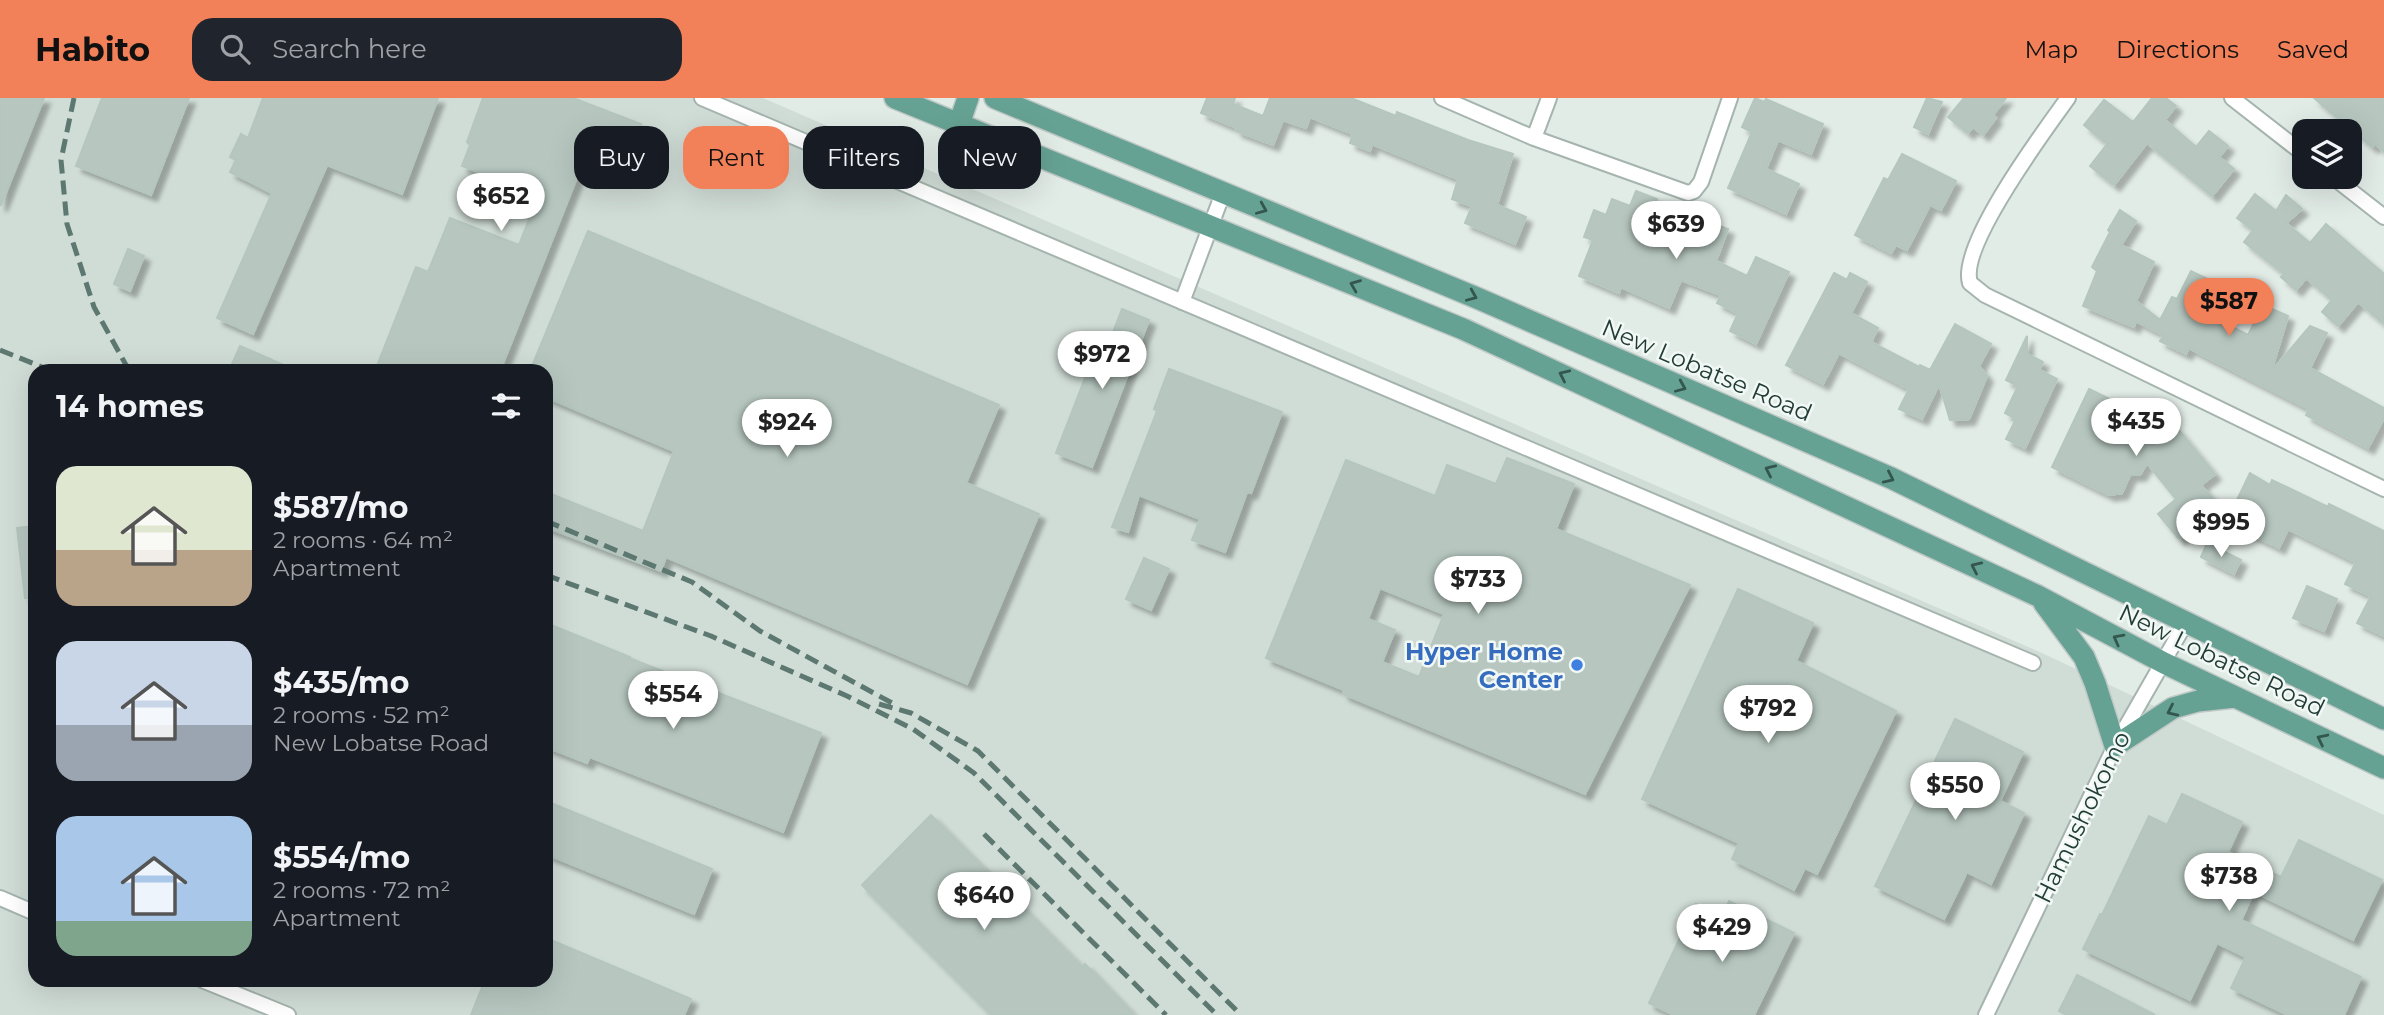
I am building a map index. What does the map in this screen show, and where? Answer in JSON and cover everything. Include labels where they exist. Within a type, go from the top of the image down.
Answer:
[{"type":"main road","name":"New Lobatse Road","points":[[895,98],[1463,329],[2038,596],[2164,663],[2384,768]]},
{"type":"main road","points":[[959,124],[968,98]]},
{"type":"main road","name":"New Lobatse Road","points":[[995,98],[1477,299],[1891,478],[2384,719]]},
{"type":"main road","points":[[2038,596],[2084,657],[2116,746],[2173,708],[2198,701],[2236,697]]},
{"type":"street","points":[[702,98],[2033,663]]},
{"type":"street","points":[[1442,98],[1534,138],[1682,193],[1694,191],[1701,182],[1730,98]]},
{"type":"street","points":[[1534,138],[1549,98]]},
{"type":"street","points":[[2068,98],[2032,147],[1985,225],[1968,271],[1970,283],[1985,295],[2384,489]]},
{"type":"street","points":[[2236,99],[2292,144]]},
{"type":"street","points":[[2348,189],[2384,217]]},
{"type":"street","points":[[1182,302],[1223,193]]},
{"type":"street","name":"Hamushokomo","points":[[1986,1015],[2116,746],[2186,622]]},
{"type":"street","points":[[0,898],[28,910]]},
{"type":"street","points":[[219,987],[288,1015]]},
{"type":"shaded area","points":[[0,98],[763,98],[828,126],[803,126],[803,189],[924,189],[924,168],[938,174],[938,189],[973,189],[2042,653],[2384,815],[2384,1015],[0,1015]]},
{"type":"building","points":[[0,98],[44,98],[1,205],[0,205]]},
{"type":"building","points":[[102,98],[189,98],[151,195],[76,166]]},
{"type":"building","points":[[263,98],[438,98],[402,194],[327,165],[253,334],[217,318],[272,193],[230,172],[236,160],[230,157],[241,134],[248,138]]},
{"type":"building","points":[[483,98],[573,98],[641,124],[574,126],[574,185],[503,364],[378,364],[416,267],[428,272],[450,218],[519,245],[531,214],[492,199],[500,180],[462,166],[470,145],[467,142]]},
{"type":"building","points":[[1207,98],[1235,98],[1233,104],[1263,116],[1270,98],[1351,98],[1396,116],[1397,112],[1468,140],[1513,154],[1497,205],[1526,217],[1515,244],[1465,223],[1472,206],[1452,199],[1458,179],[1372,144],[1370,151],[1350,143],[1353,134],[1310,117],[1306,128],[1283,120],[1273,145],[1236,131],[1237,128],[1201,113]]},
{"type":"building","points":[[1755,98],[1764,102],[1766,99],[1823,124],[1811,154],[1778,140],[1766,169],[1799,184],[1786,214],[1728,188],[1752,132],[1742,127]]},
{"type":"building","points":[[1927,98],[1942,102],[1928,134],[1914,127]]},
{"type":"building","points":[[1964,98],[2006,98],[1983,135],[1973,127],[1968,133],[1948,117]]},
{"type":"building","points":[[2152,98],[2166,98],[2176,106],[2165,120],[2196,147],[2209,131],[2228,146],[2219,157],[2234,169],[2212,196],[2147,143],[2114,185],[2090,166],[2107,144],[2084,125],[2104,100],[2133,122]]},
{"type":"building","points":[[2314,98],[2384,98],[2384,152],[2376,144],[2372,147],[2362,139],[2362,119],[2339,119]]},
{"type":"building","points":[[1902,154],[1956,181],[1941,210],[1930,205],[1907,250],[1896,245],[1891,253],[1855,235],[1884,178],[1888,180]]},
{"type":"building","points":[[1636,191],[1657,199],[1656,202],[1728,229],[1716,261],[1747,276],[1756,257],[1789,272],[1756,344],[1730,331],[1738,313],[1717,303],[1721,295],[1681,280],[1669,308],[1621,287],[1619,293],[1579,276],[1593,240],[1584,237],[1594,210],[1606,215],[1612,199],[1630,206]]},
{"type":"building","points":[[2255,194],[2276,211],[2286,195],[2302,209],[2286,223],[2310,243],[2326,224],[2384,274],[2384,324],[2358,302],[2338,326],[2322,312],[2332,300],[2306,278],[2296,290],[2281,277],[2284,274],[2244,242],[2253,230],[2237,218]]},
{"type":"building","points":[[2120,210],[2136,221],[2121,245],[2154,262],[2136,301],[2160,320],[2172,297],[2177,299],[2191,271],[2218,284],[2203,312],[2248,335],[2263,305],[2288,316],[2271,372],[2310,326],[2327,333],[2310,368],[2384,408],[2384,418],[2368,448],[2306,415],[2309,409],[2189,348],[2186,354],[2160,341],[2164,335],[2136,321],[2134,327],[2083,306],[2097,271],[2092,267]]},
{"type":"building","points":[[588,231],[999,405],[966,483],[1039,514],[967,684],[666,557],[661,571],[553,530],[553,495],[643,531],[674,451],[553,400],[553,364],[533,364]]},
{"type":"building","points":[[128,249],[144,256],[130,291],[114,284]]},
{"type":"building","points":[[1834,273],[1847,280],[1850,273],[1867,282],[1851,313],[1878,328],[1871,342],[1919,367],[1920,365],[1930,370],[1955,324],[1991,344],[1979,366],[1987,376],[1969,419],[1950,420],[1939,384],[1922,419],[1899,409],[1909,389],[1839,353],[1823,384],[1786,365]]},
{"type":"building","points":[[1122,309],[1149,320],[1092,467],[1056,453],[1094,355],[1103,358]]},
{"type":"building","points":[[2027,336],[2027,354],[2043,362],[2039,370],[2057,379],[2025,448],[2006,439],[2016,419],[2005,413],[2018,386],[2006,380]]},
{"type":"building","points":[[240,346],[281,364],[232,364]]},
{"type":"building","points":[[1169,369],[1282,412],[1251,493],[1247,492],[1225,552],[1192,540],[1200,519],[1139,495],[1128,532],[1112,527],[1157,411],[1154,409]]},
{"type":"building","points":[[2089,389],[2138,413],[2140,409],[2178,429],[2215,474],[2201,485],[2219,506],[2179,539],[2158,514],[2176,499],[2147,463],[2140,475],[2130,475],[2122,493],[2109,495],[2052,467]]},
{"type":"building","points":[[1507,458],[1574,484],[1556,529],[1690,585],[1585,794],[1343,694],[1344,690],[1266,658],[1346,460],[1435,496],[1447,465],[1496,484]],"holes":[[[1380,588],[1444,614],[1419,677],[1382,662],[1395,630],[1368,619]]]},
{"type":"building","points":[[2250,473],[2270,485],[2272,480],[2384,531],[2384,636],[2357,623],[2371,596],[2345,584],[2356,562],[2288,529],[2279,548],[2246,532],[2256,513],[2235,504]]},
{"type":"building","points":[[28,527],[28,598],[25,598],[17,528]]},
{"type":"building","points":[[2207,543],[2241,560],[2234,574],[2201,557]]},
{"type":"building","points":[[1144,558],[1169,569],[1151,610],[1126,599]]},
{"type":"building","points":[[2307,586],[2337,599],[2324,631],[2293,618]]},
{"type":"building","points":[[1738,589],[1813,623],[1796,661],[1896,711],[1817,874],[1805,868],[1794,890],[1732,859],[1739,843],[1642,799]]},
{"type":"building","points":[[553,626],[821,733],[783,832],[590,757],[587,763],[553,750]]},
{"type":"building","points":[[1955,719],[2023,752],[2000,801],[2024,813],[1991,884],[1967,872],[1944,919],[1875,886]]},
{"type":"building","points":[[2182,794],[2242,822],[2228,852],[2281,877],[2299,840],[2382,880],[2353,940],[2254,892],[2241,920],[2361,977],[2344,1015],[2288,1015],[2231,988],[2246,957],[2217,943],[2190,1000],[2083,949],[2149,816],[2167,825]]},
{"type":"building","points":[[553,804],[712,869],[694,914],[553,857]]},
{"type":"building","points":[[931,815],[1082,967],[1085,964],[1134,1015],[992,1015],[862,885]]},
{"type":"building","points":[[1729,901],[1794,933],[1754,1015],[1674,1015],[1649,1003],[1696,904],[1722,917]]},
{"type":"building","points":[[553,941],[691,999],[684,1015],[471,1015],[482,987],[553,987]]},
{"type":"building","points":[[2077,975],[2155,1015],[2067,1015],[2059,1011]]},
{"type":"railway","points":[[74,98],[61,160],[67,224],[94,307],[125,364]]},
{"type":"railway","points":[[0,350],[35,364]]},
{"type":"railway","points":[[553,524],[692,582],[760,631],[892,703]]},
{"type":"railway","points":[[553,578],[711,636],[847,696],[913,729],[974,773],[1217,1015]]},
{"type":"railway","points":[[879,704],[911,713],[978,751],[1241,1015]]},
{"type":"railway","points":[[984,834],[1166,1015]]},
{"type":"place","name":"Hyper Home Center","points":[[1577,665]]}]
